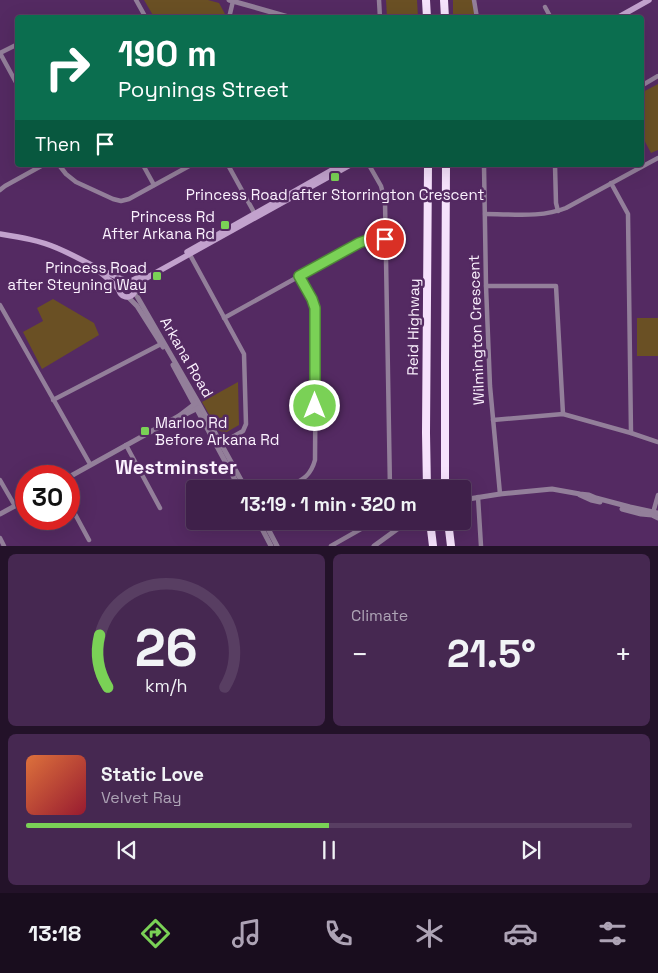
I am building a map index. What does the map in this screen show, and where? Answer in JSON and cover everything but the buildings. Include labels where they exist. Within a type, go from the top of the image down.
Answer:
[{"type":"highway","points":[[426,0],[427,15]]},
{"type":"highway","points":[[444,0],[445,15]]},
{"type":"highway","name":"Reid Highway","points":[[427,480],[428,167]]},
{"type":"highway","name":"Reid Highway","points":[[445,480],[446,167]]},
{"type":"highway","points":[[431,530],[433,546]]},
{"type":"highway","points":[[449,530],[452,546]]},
{"type":"main road","points":[[615,15],[641,0]]},
{"type":"main road","points":[[622,15],[649,0]]},
{"type":"main road","points":[[91,266],[114,284],[122,295],[131,296],[141,281],[339,167]]},
{"type":"main road","points":[[255,215],[346,167]]},
{"type":"main road","points":[[0,234],[33,239],[56,247],[91,266],[132,283],[134,290]]},
{"type":"main road","points":[[119,290],[121,284],[189,253]]},
{"type":"street","points":[[136,0],[144,15]]},
{"type":"street","points":[[229,15],[231,0],[282,15]]},
{"type":"street","points":[[379,0],[380,15]]},
{"type":"street","points":[[474,0],[476,15]]},
{"type":"street","points":[[545,7],[549,15]]},
{"type":"street","points":[[15,46],[0,53],[15,80]]},
{"type":"street","points":[[644,84],[658,76]]},
{"type":"street","points":[[644,165],[658,158]]},
{"type":"street","points":[[0,190],[39,167]]},
{"type":"street","points":[[60,167],[76,182],[120,201],[129,199],[186,167]]},
{"type":"street","points":[[144,167],[154,185]]},
{"type":"street","points":[[229,167],[255,215]]},
{"type":"street","points":[[370,167],[381,186],[384,196],[390,480]]},
{"type":"street","name":"Wilmington Crescent","points":[[484,167],[490,386],[500,494]]},
{"type":"street","points":[[556,167],[556,203],[558,211]]},
{"type":"street","points":[[485,214],[548,214],[558,211],[641,167]]},
{"type":"street","points":[[611,183],[628,214],[631,433]]},
{"type":"street","points":[[224,318],[359,243],[367,240],[385,239]]},
{"type":"street","points":[[189,253],[244,354],[246,424],[243,431],[218,445]]},
{"type":"street","points":[[299,276],[312,299],[316,316],[315,460],[313,469],[307,477],[302,480]]},
{"type":"street","points":[[486,286],[556,286],[563,414]]},
{"type":"street","name":"Arkana Road","points":[[134,290],[236,480]]},
{"type":"street","name":"Arkana Road","points":[[128,297],[137,306],[163,343]]},
{"type":"street","points":[[0,305],[90,464]]},
{"type":"street","points":[[53,400],[163,343]]},
{"type":"street","points":[[80,470],[197,405]]},
{"type":"street","points":[[493,420],[563,414],[658,442]]},
{"type":"street","points":[[126,444],[160,508]]},
{"type":"street","name":"Arkana Road","points":[[218,445],[240,480]]},
{"type":"street","points":[[0,480],[15,506],[0,514]]},
{"type":"street","points":[[471,498],[552,489],[589,495],[612,504],[656,515],[658,495]]},
{"type":"street","points":[[478,497],[481,546]]},
{"type":"street","points":[[80,524],[89,540]]},
{"type":"street","points":[[263,530],[272,546]]},
{"type":"street","points":[[269,530],[277,546]]},
{"type":"street","points":[[331,546],[359,530]]},
{"type":"street","points":[[374,546],[396,530]]},
{"type":"street","points":[[0,538],[4,546]]},
{"type":"shaded area","points":[[144,0],[208,0],[219,3],[225,14],[225,15],[153,15]]},
{"type":"shaded area","points":[[386,0],[417,0],[418,15],[387,15]]},
{"type":"shaded area","points":[[453,0],[474,0],[474,15],[453,15]]},
{"type":"shaded area","points":[[658,84],[658,150],[651,153],[644,140],[644,91]]},
{"type":"shaded area","points":[[53,299],[94,323],[99,335],[42,369],[23,332],[43,321],[37,308]]},
{"type":"shaded area","points":[[637,318],[658,318],[658,356],[637,356]]},
{"type":"shaded area","points":[[238,382],[239,425],[225,433],[218,430],[202,402]]},
{"type":"place","name":"Princess Road after Storrington Crescent","points":[[335,177]]},
{"type":"place","name":"Princess Rd After Arkana Rd","points":[[225,225]]},
{"type":"place","name":"Princess Road after Steyning Way","points":[[157,276]]},
{"type":"place","name":"Marloo Rd Before Arkana Rd","points":[[145,431]]},
{"type":"district","name":"Westminster","points":[[176,467]]},
{"type":"route","points":[[315,406],[316,316],[312,299],[299,276],[359,243],[367,240],[385,239]]}]
